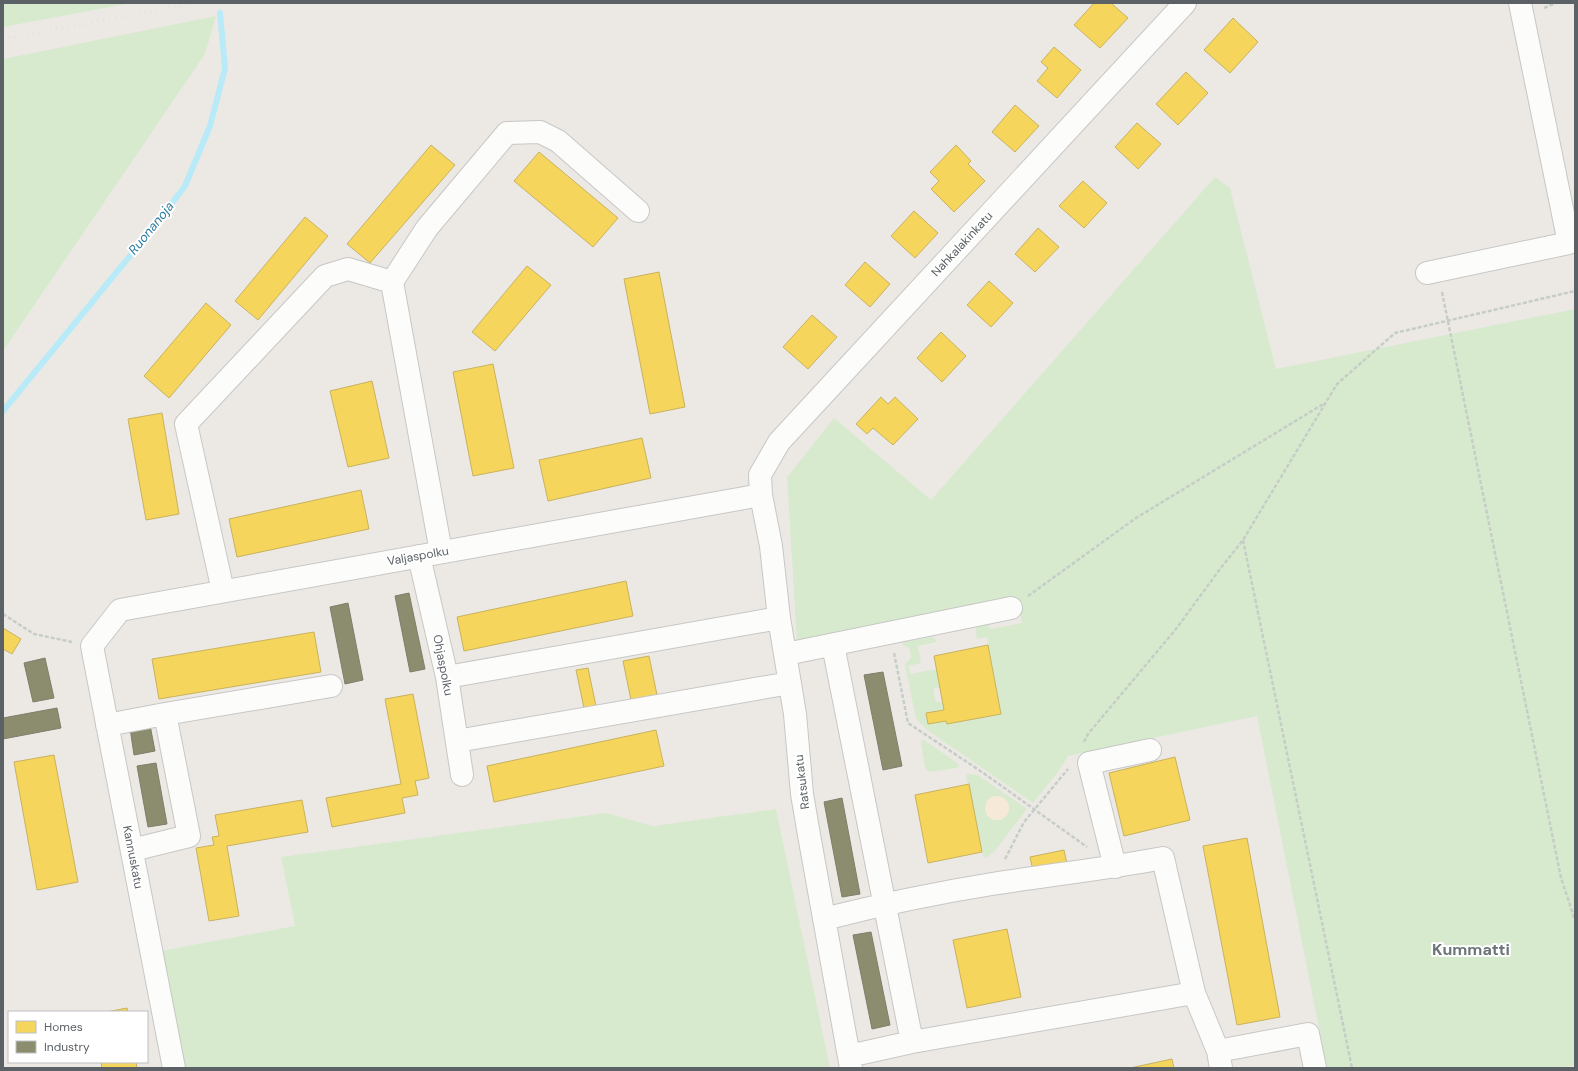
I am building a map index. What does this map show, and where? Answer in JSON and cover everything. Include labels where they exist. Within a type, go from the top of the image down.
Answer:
[{"type":"street","name":"Nahkalakinkatu","points":[[761,495],[760,475],[779,442],[1185,3]]},
{"type":"street","points":[[1432,272],[1569,243],[1520,3]]},
{"type":"street","points":[[441,552],[392,282],[427,228],[507,133],[540,132],[558,140],[638,211]]},
{"type":"street","points":[[223,591],[186,424],[325,276],[348,269],[392,282]]},
{"type":"street","name":"Valjaspolku","points":[[92,646],[120,610],[761,495]]},
{"type":"street","name":"Ratsukatu","points":[[761,495],[771,546],[779,618],[795,714],[802,794],[850,1062]]},
{"type":"street","name":"Ohjaspolku","points":[[419,556],[447,677],[462,775]]},
{"type":"street","points":[[786,654],[1011,608]]},
{"type":"street","points":[[447,677],[779,618]]},
{"type":"street","points":[[833,645],[912,1042]]},
{"type":"street","name":"Kannuskatu","points":[[92,646],[174,1068]]},
{"type":"street","points":[[457,742],[790,683]]},
{"type":"street","points":[[107,725],[331,686]]},
{"type":"street","points":[[132,850],[189,836],[165,714]]},
{"type":"street","points":[[1115,867],[1089,763],[1150,750]]},
{"type":"street","points":[[824,919],[884,904],[992,884],[1115,867],[1163,858],[1194,993],[1219,1060],[1308,1034],[1315,1068]]},
{"type":"street","points":[[850,1062],[912,1042],[1194,993]]},
{"type":"path","points":[[1432,272],[1448,321],[1561,878],[1575,920]]},
{"type":"path","points":[[1081,747],[1088,734],[1176,629],[1220,568],[1243,540],[1337,384],[1396,333],[1575,291]]},
{"type":"path","points":[[1011,608],[1136,518],[1326,403]]},
{"type":"path","points":[[1243,540],[1352,1068]]},
{"type":"path","points":[[3,614],[34,634],[92,646]]},
{"type":"path","points":[[890,633],[908,723],[1115,867]]},
{"type":"path","points":[[992,884],[1024,822],[1065,775],[1069,768]]},
{"type":"green space","points":[[3,3],[131,3],[3,27]]},
{"type":"green space","points":[[216,16],[205,54],[3,351],[3,59]]},
{"type":"green space","points":[[1215,177],[1230,188],[1276,369],[1575,309],[1575,1065],[1561,1068],[1327,1068],[1257,716],[1068,756],[1058,772],[1033,803],[927,730],[916,719],[905,664],[911,658],[910,649],[903,645],[903,642],[932,637],[935,638],[937,642],[918,646],[921,663],[908,666],[910,674],[937,669],[940,687],[933,689],[936,702],[943,702],[944,710],[926,713],[928,724],[1001,713],[987,637],[977,639],[976,629],[979,623],[985,618],[990,629],[1022,623],[1018,599],[797,642],[787,477],[834,418],[931,500]]},
{"type":"green space","points":[[922,740],[956,762],[959,765],[957,768],[929,772],[925,768],[921,743]]},
{"type":"green space","points":[[967,774],[978,775],[1027,809],[995,851],[986,858],[983,856],[966,776]],"holes":[[[995,796],[1002,798],[1009,806],[1007,815],[999,820],[992,820]]]},
{"type":"green space","points":[[776,809],[830,1068],[184,1068],[161,951],[295,926],[281,857],[606,813],[653,826]]},
{"type":"sand","points":[[997,796],[1006,799],[1009,808],[1006,817],[997,820],[988,817],[985,808],[988,799]]},
{"type":"building: Homes","points":[[1094,3],[1111,3],[1128,18],[1100,48],[1074,25]]},
{"type":"building: Homes","points":[[1233,18],[1258,42],[1230,73],[1204,50]]},
{"type":"building: Homes","points":[[1054,47],[1081,70],[1057,98],[1037,81],[1048,68],[1041,62]]},
{"type":"building: Homes","points":[[1186,72],[1208,93],[1178,125],[1156,104]]},
{"type":"building: Homes","points":[[1015,105],[1039,126],[1015,152],[992,132]]},
{"type":"building: Homes","points":[[1137,123],[1161,144],[1138,169],[1115,147]]},
{"type":"building: Homes","points":[[431,145],[455,165],[370,263],[347,244]]},
{"type":"building: Homes","points":[[956,145],[971,161],[968,164],[985,181],[954,212],[931,189],[939,181],[930,172]]},
{"type":"building: Homes","points":[[539,152],[618,218],[593,247],[514,181]]},
{"type":"building: Homes","points":[[1083,181],[1107,203],[1084,228],[1059,206]]},
{"type":"building: Homes","points":[[914,211],[938,233],[915,258],[891,236]]},
{"type":"building: Homes","points":[[305,217],[328,236],[258,320],[235,301]]},
{"type":"building: Homes","points":[[1038,228],[1059,247],[1035,272],[1015,254]]},
{"type":"building: Homes","points":[[865,262],[890,284],[870,307],[845,285]]},
{"type":"building: Homes","points":[[527,266],[551,285],[495,351],[472,332]]},
{"type":"building: Homes","points":[[659,272],[685,407],[650,414],[624,279]]},
{"type":"building: Homes","points":[[989,281],[1013,303],[991,327],[967,305]]},
{"type":"building: Homes","points":[[206,303],[231,325],[169,398],[144,376]]},
{"type":"building: Homes","points":[[812,315],[837,337],[808,369],[783,347]]},
{"type":"building: Homes","points":[[941,332],[966,356],[942,382],[917,358]]},
{"type":"building: Homes","points":[[493,364],[514,468],[473,476],[453,372]]},
{"type":"building: Homes","points":[[372,381],[389,458],[348,467],[330,391]]},
{"type":"building: Homes","points":[[881,397],[888,404],[895,397],[918,419],[893,445],[873,428],[867,434],[856,424]]},
{"type":"building: Homes","points":[[162,413],[179,514],[146,520],[128,419]]},
{"type":"building: Homes","points":[[642,438],[651,478],[548,501],[539,460]]},
{"type":"building: Homes","points":[[361,490],[369,529],[237,557],[229,519]]},
{"type":"building: Homes","points":[[626,581],[633,616],[464,651],[457,617]]},
{"type":"building: Homes","points":[[3,628],[21,639],[12,654],[3,649]]},
{"type":"building: Homes","points":[[314,632],[321,672],[159,699],[152,659]]},
{"type":"building: Homes","points":[[988,645],[1001,714],[947,724],[946,721],[928,724],[926,713],[944,710],[934,656]]},
{"type":"building: Homes","points":[[649,656],[657,695],[631,700],[623,661]]},
{"type":"building: Homes","points":[[588,668],[596,706],[584,708],[576,670]]},
{"type":"building: Homes","points":[[413,694],[429,778],[415,781],[418,795],[402,798],[405,813],[332,827],[326,798],[401,784],[385,699]]},
{"type":"building: Homes","points":[[656,730],[664,766],[494,802],[487,766]]},
{"type":"building: Homes","points":[[54,755],[78,882],[37,890],[14,762]]},
{"type":"building: Homes","points":[[1175,757],[1190,820],[1124,836],[1109,773]]},
{"type":"building: Homes","points":[[969,784],[982,852],[928,863],[915,795]]},
{"type":"building: Homes","points":[[302,800],[308,832],[227,846],[239,916],[209,921],[196,848],[214,845],[212,837],[219,836],[215,815]]},
{"type":"building: Homes","points":[[1247,838],[1280,1017],[1237,1025],[1203,846]]},
{"type":"building: Homes","points":[[1064,850],[1067,864],[1033,871],[1030,857]]},
{"type":"building: Homes","points":[[1007,929],[1021,997],[967,1008],[953,940]]},
{"type":"building: Homes","points":[[127,1008],[128,1011],[111,1011]]},
{"type":"building: Homes","points":[[1172,1059],[1174,1068],[1130,1068]]},
{"type":"building: Homes","points":[[101,1063],[136,1063],[137,1068],[102,1068]]},
{"type":"building: Industry","points":[[409,593],[425,669],[410,672],[395,596]]},
{"type":"building: Industry","points":[[348,603],[363,680],[345,684],[330,607]]},
{"type":"building: Industry","points":[[45,658],[54,698],[33,702],[24,663]]},
{"type":"building: Industry","points":[[883,672],[902,766],[883,770],[864,675]]},
{"type":"building: Industry","points":[[57,708],[61,728],[3,739],[3,718]]},
{"type":"building: Industry","points":[[150,725],[155,751],[134,755],[130,728]]},
{"type":"building: Industry","points":[[156,763],[167,824],[148,827],[137,766]]},
{"type":"building: Industry","points":[[842,798],[860,894],[842,897],[824,802]]},
{"type":"building: Industry","points":[[871,932],[890,1025],[872,1029],[853,935]]},
{"type":"waterway","name":"Ruonanoja","points":[[3,411],[152,229],[185,186],[210,126],[225,68],[220,13]]},
{"type":"railway","points":[[3,39],[196,3]]},
{"type":"district","name":"Kummatti","points":[[1471,949]]}]
